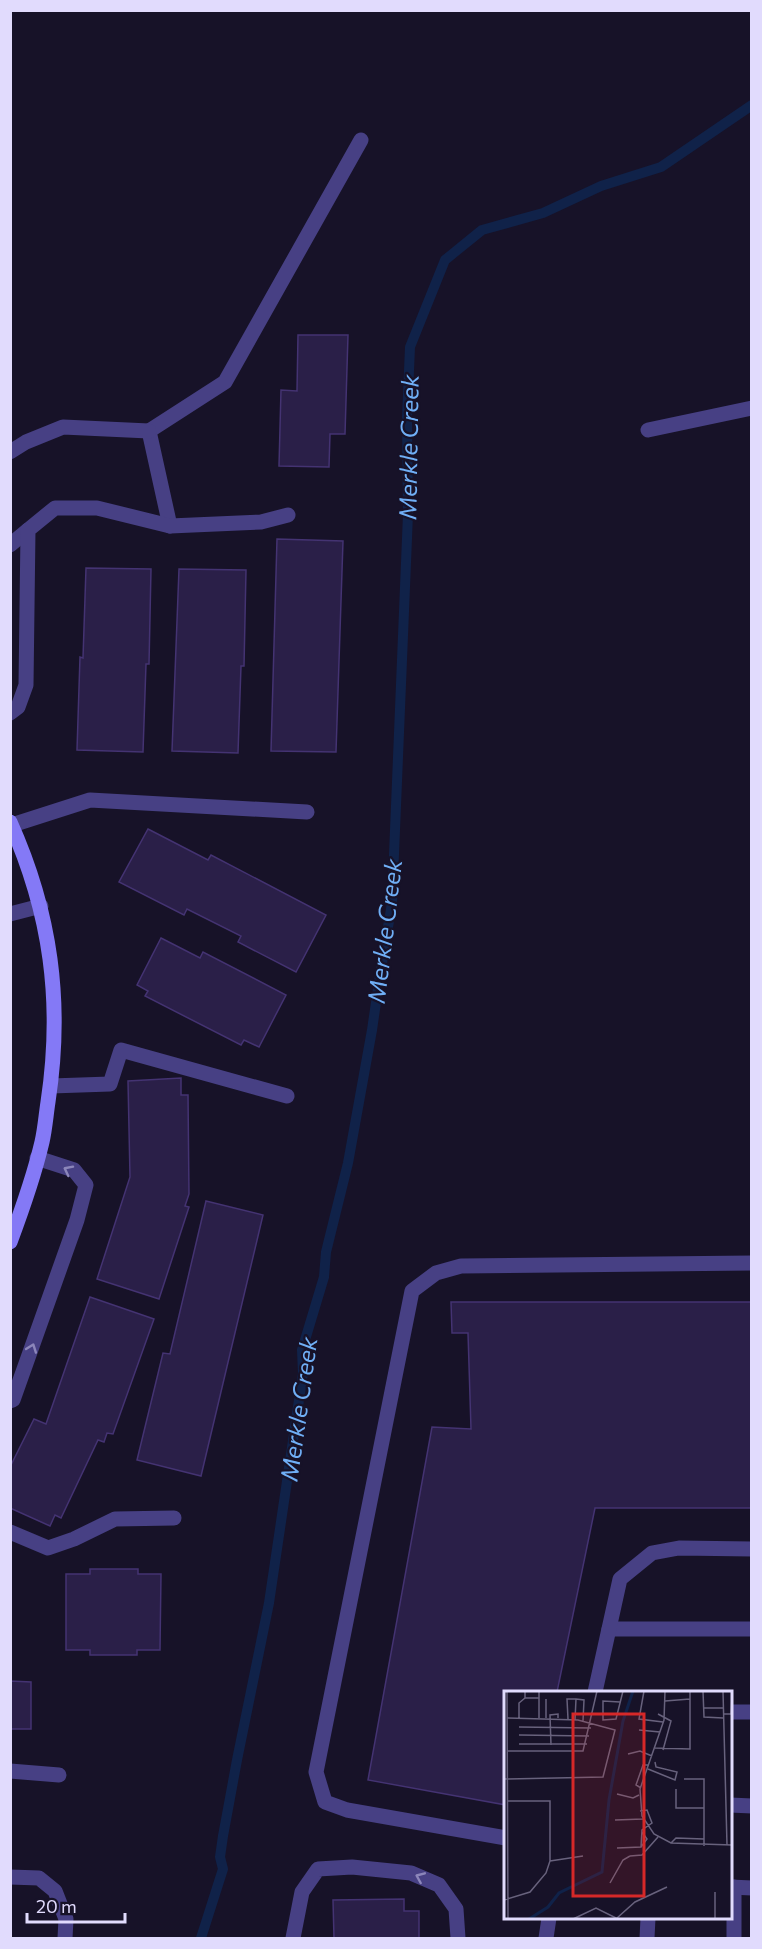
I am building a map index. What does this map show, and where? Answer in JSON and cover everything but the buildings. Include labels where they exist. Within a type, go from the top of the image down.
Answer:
[{"type":"street","points":[[10,452],[26,442],[63,427],[149,431],[225,382],[361,140]]},
{"type":"street","points":[[648,430],[752,408]]},
{"type":"street","points":[[149,431],[170,526]]},
{"type":"street","points":[[10,545],[55,508],[97,508],[170,526],[261,522],[288,515]]},
{"type":"street","points":[[10,713],[18,707],[26,685],[28,530]]},
{"type":"street","points":[[10,678],[26,685]]},
{"type":"street","points":[[10,1242],[42,1142],[51,1086],[55,1038],[54,994],[49,944],[41,906],[25,853],[11,823],[90,800],[307,812]]},
{"type":"street","points":[[10,914],[41,906]]},
{"type":"street","points":[[51,1086],[110,1084],[121,1050],[287,1096]]},
{"type":"street","points":[[10,1401],[13,1400],[73,1231],[86,1185],[74,1170],[37,1158]]},
{"type":"street","points":[[504,1838],[347,1810],[325,1802],[316,1772],[412,1291],[436,1273],[461,1266],[752,1263]]},
{"type":"street","points":[[10,1532],[48,1548],[74,1539],[115,1519],[174,1518]]},
{"type":"street","points":[[595,1691],[620,1579],[652,1553],[679,1548],[752,1549]]},
{"type":"street","points":[[609,1629],[752,1629]]},
{"type":"street","points":[[732,1712],[752,1712]]},
{"type":"street","points":[[10,1771],[59,1775]]},
{"type":"street","points":[[732,1805],[752,1806]]},
{"type":"street","points":[[292,1938],[302,1892],[318,1869],[352,1867],[411,1873],[439,1885],[456,1909],[458,1938]]},
{"type":"street","points":[[10,1877],[39,1878],[55,1891],[66,1919],[65,1938]]},
{"type":"street","points":[[734,1938],[732,1887],[752,1888]]},
{"type":"street","points":[[546,1938],[549,1919]]},
{"type":"street","points":[[647,1938],[648,1919]]},
{"type":"waterway","name":"Merkle Creek","points":[[201,1938],[223,1869],[220,1857],[223,1836],[269,1603],[303,1373],[302,1350],[324,1277],[326,1252],[348,1163],[392,903],[408,514],[407,418],[410,347],[445,260],[482,230],[543,213],[601,186],[661,167],[752,105]]}]
